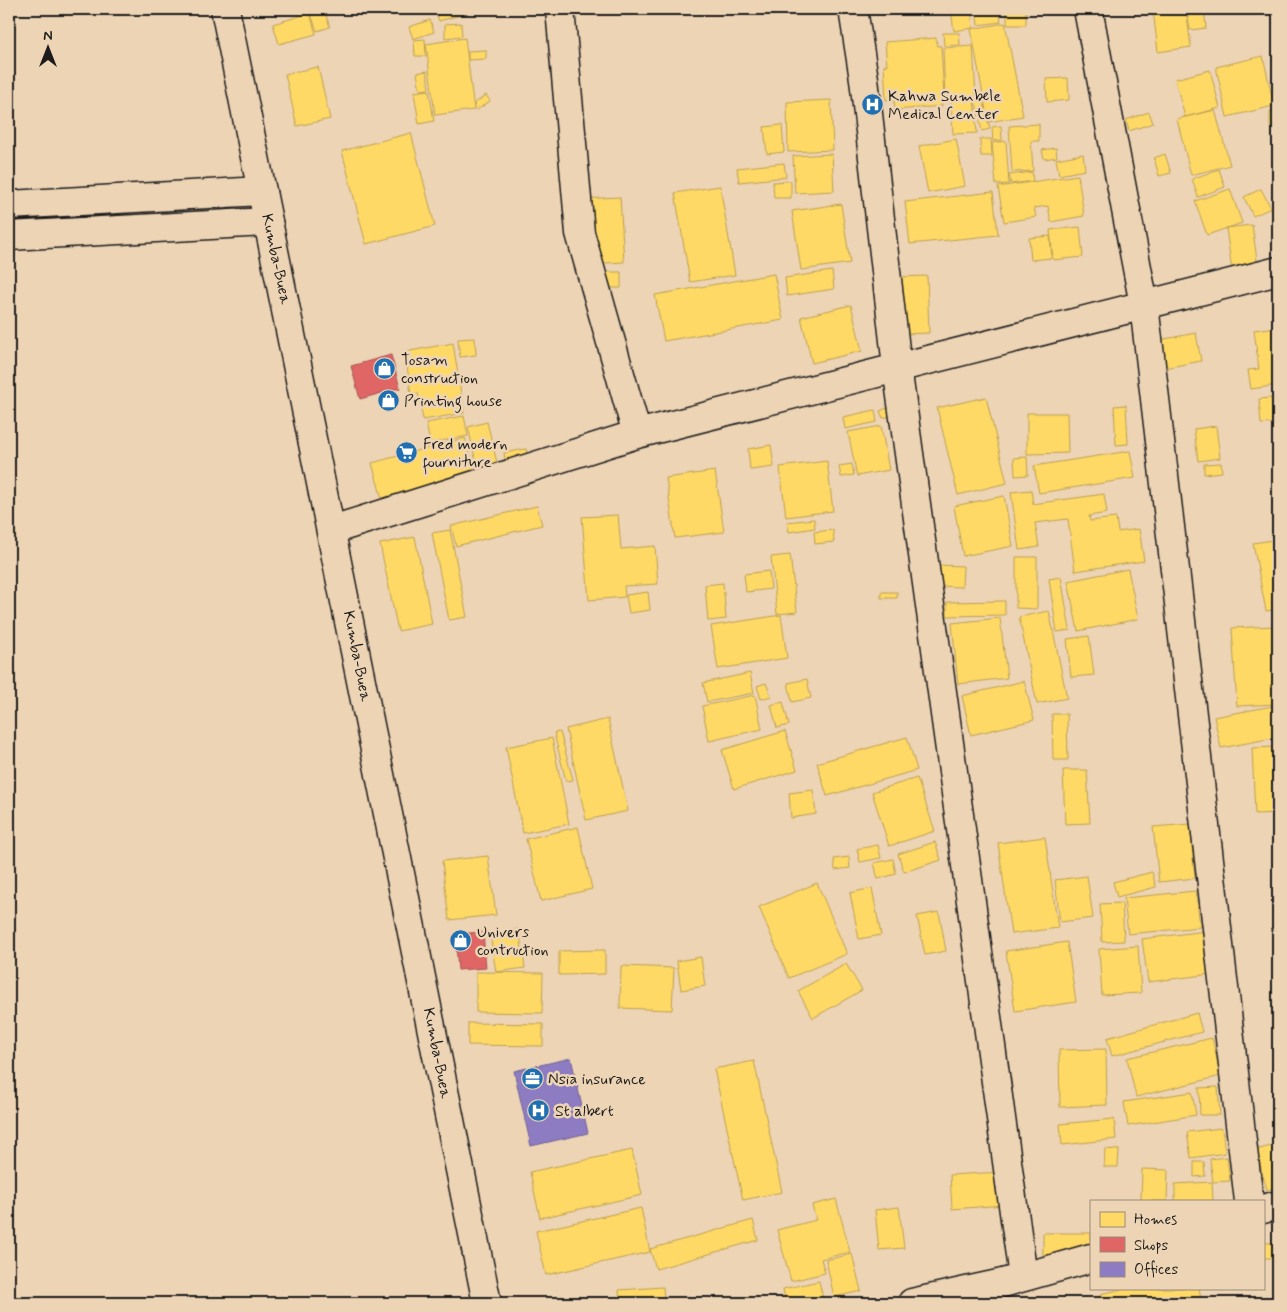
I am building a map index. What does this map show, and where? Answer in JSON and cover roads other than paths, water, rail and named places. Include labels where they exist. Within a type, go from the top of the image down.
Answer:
[{"type":"main road","name":"Kumba-Buea","points":[[225,9],[487,1303]]},
{"type":"main road","points":[[560,9],[580,234],[638,434]]},
{"type":"main road","points":[[853,9],[864,79],[897,367],[1011,1288]]},
{"type":"main road","points":[[1088,9],[1144,305],[1249,1200]]},
{"type":"main road","points":[[9,205],[262,191]]},
{"type":"main road","points":[[9,236],[268,222]]},
{"type":"main road","points":[[332,530],[638,434],[1278,271]]},
{"type":"main road","points":[[1264,1209],[1278,1205]]},
{"type":"main road","points":[[912,1303],[1011,1288],[1090,1258]]},
{"type":"place","name":"Kahwa Sumbele Medical Center","points":[[872,105]]},
{"type":"place","name":"Tosam construction","points":[[385,369]]},
{"type":"place","name":"Printing house","points":[[388,401]]},
{"type":"place","name":"Fred modern fourniture","points":[[407,453]]},
{"type":"place","name":"Univers contruction","points":[[461,941]]},
{"type":"place","name":"Nsia insurance","points":[[532,1079]]},
{"type":"place","name":"St albert","points":[[539,1111]]}]
